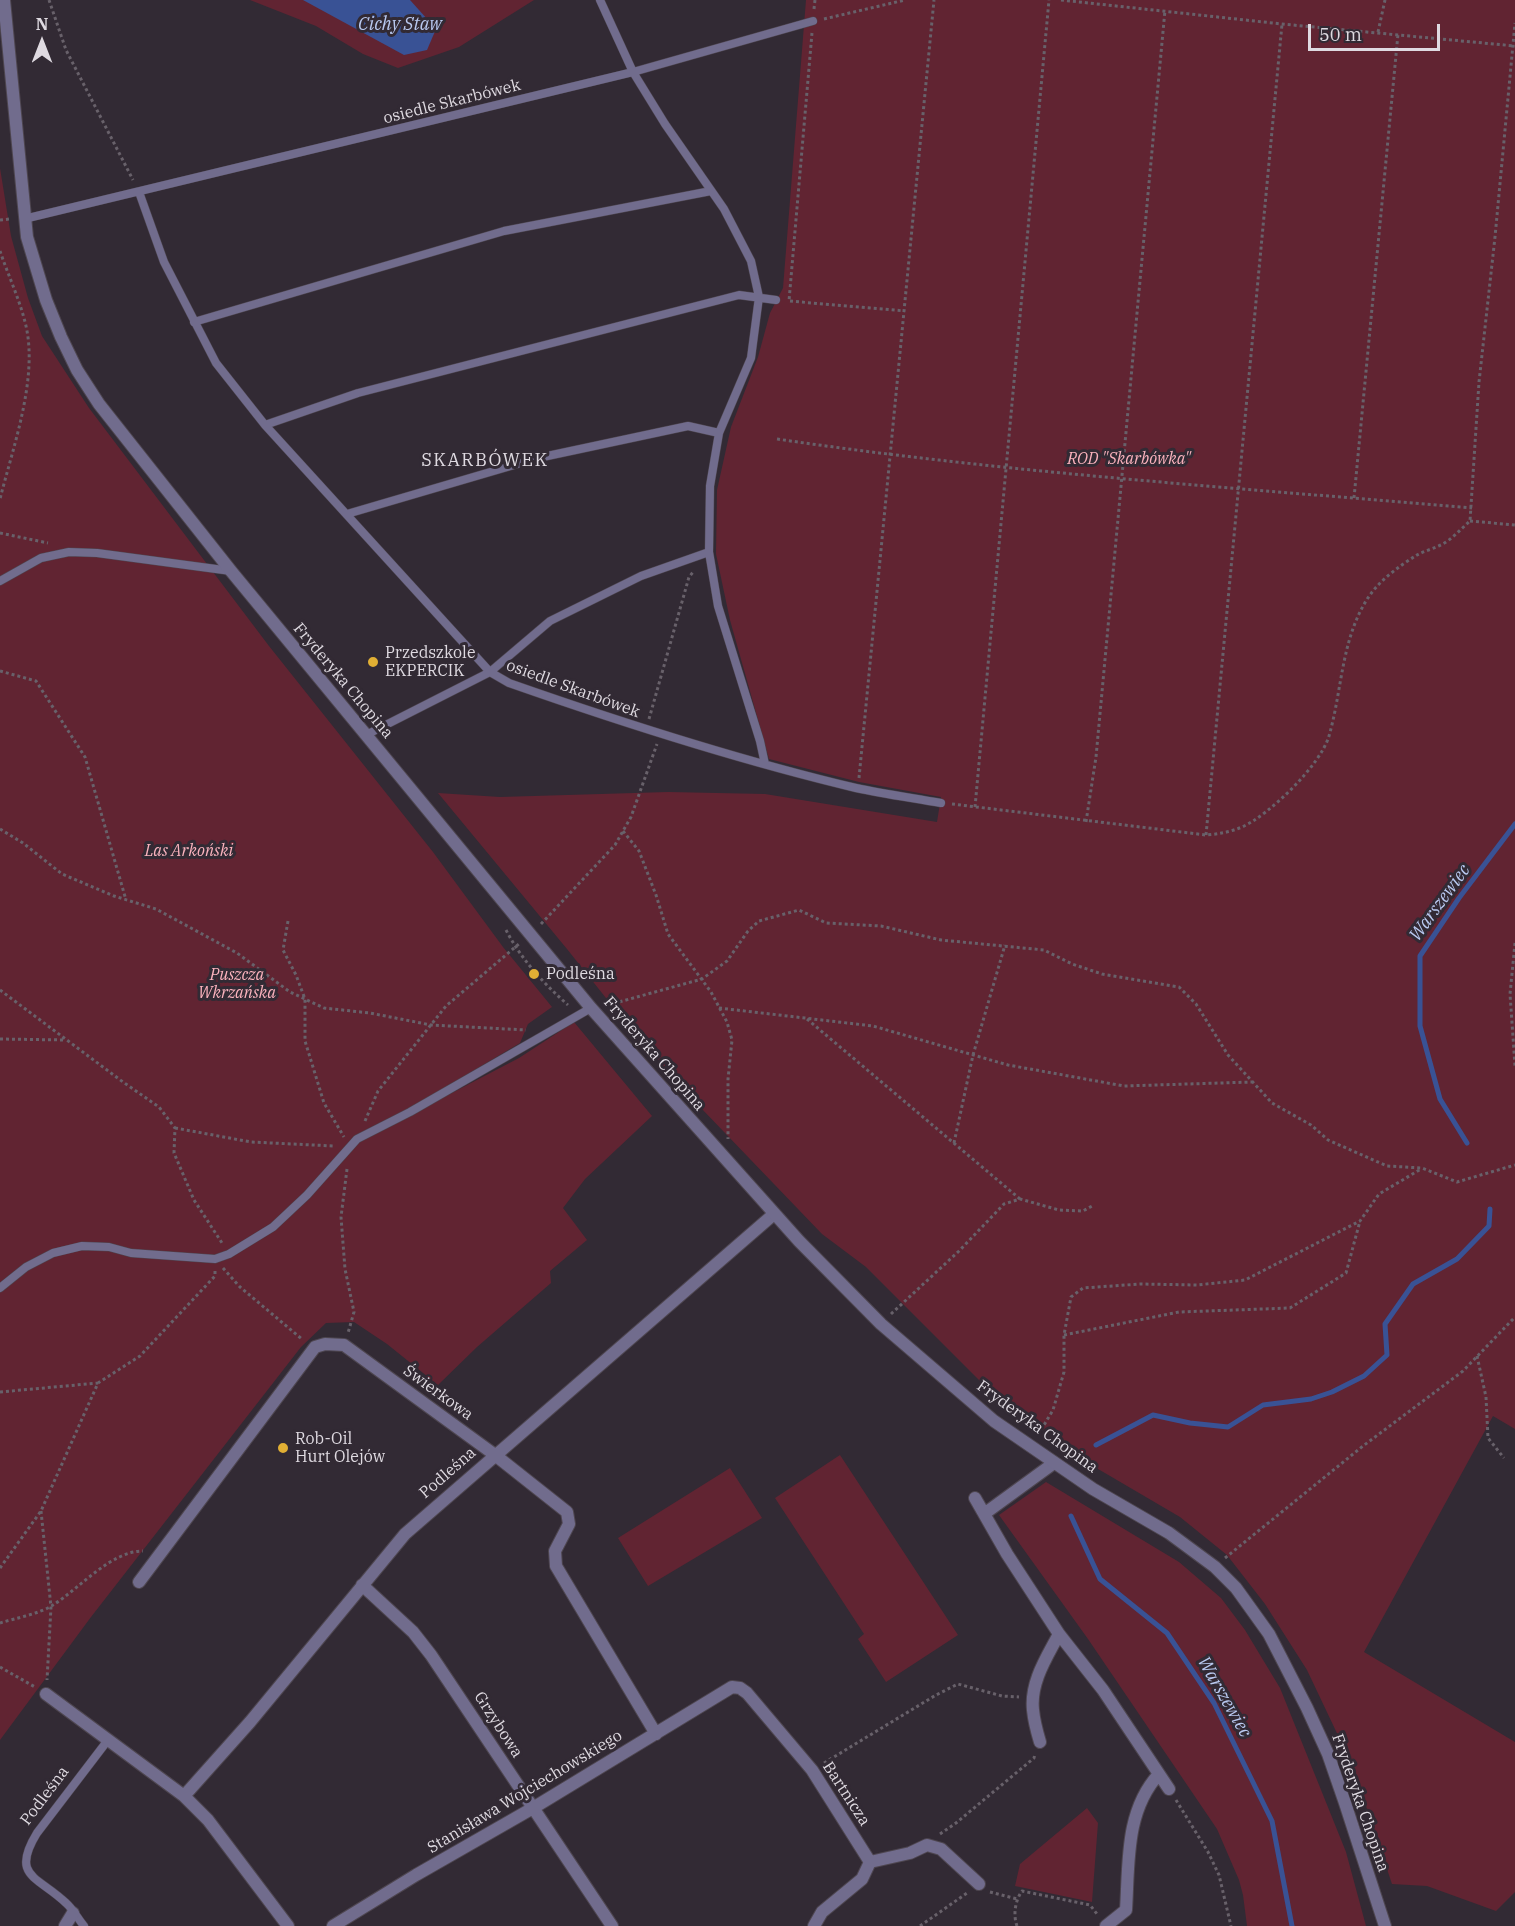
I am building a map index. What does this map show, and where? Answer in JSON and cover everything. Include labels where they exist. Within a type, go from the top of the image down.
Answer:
[{"type":"street","name":"Fryderyka Chopina","points":[[4,0],[24,219],[30,248],[46,300],[61,337],[77,370],[99,404],[231,571],[591,1008],[774,1214],[881,1324],[994,1421],[1054,1463],[1169,1533],[1215,1567],[1236,1588],[1252,1608],[1287,1667],[1328,1754],[1385,1926]]},
{"type":"street","name":"Podleśna","points":[[184,1796],[250,1722],[405,1534],[774,1214]]},
{"type":"street","points":[[139,1582],[315,1347],[325,1344],[344,1345]]},
{"type":"street","name":"Świerkowa","points":[[344,1345],[495,1455],[567,1512],[569,1524],[555,1551],[556,1566],[656,1734]]},
{"type":"street","points":[[984,1514],[1054,1463]]},
{"type":"street","points":[[975,1498],[1012,1562],[1059,1634],[1090,1671],[1169,1789]]},
{"type":"street","name":"Grzybowa","points":[[362,1585],[413,1632],[431,1655],[612,1926]]},
{"type":"street","points":[[1040,1742],[1033,1698],[1038,1675],[1059,1634]]},
{"type":"street","name":"Stanisława Wojciechowskiego","points":[[333,1926],[732,1687]]},
{"type":"street","name":"Bartnicza","points":[[732,1687],[740,1688],[747,1693],[812,1770],[870,1862]]},
{"type":"street","points":[[46,1694],[184,1796],[208,1820],[288,1926]]},
{"type":"street","points":[[1107,1926],[1126,1910],[1133,1820],[1144,1792],[1159,1774]]},
{"type":"street","points":[[814,1926],[822,1912],[862,1879],[870,1862],[910,1853],[927,1845],[941,1849],[979,1884]]},
{"type":"street","points":[[64,1926],[74,1913]]},
{"type":"lane","points":[[600,0],[633,72],[665,124],[724,209],[751,261],[759,297],[751,358],[719,433],[710,486],[709,552],[718,606],[765,764]]},
{"type":"lane","name":"osiedle Skarbówek","points":[[24,219],[633,72],[813,21]]},
{"type":"lane","points":[[194,322],[504,231],[711,191]]},
{"type":"lane","name":"osiedle Skarbówek","points":[[139,192],[164,262],[216,363],[265,424],[490,672],[510,683],[646,730],[859,789],[941,803]]},
{"type":"lane","points":[[265,424],[358,393],[739,296],[776,300]]},
{"type":"lane","points":[[347,514],[550,456],[688,426],[719,433]]},
{"type":"lane","points":[[0,581],[41,558],[69,552],[97,553],[231,571]]},
{"type":"lane","name":"osiedle Skarbówek","points":[[366,735],[490,672],[550,621],[641,576],[709,552]]},
{"type":"lane","points":[[0,1288],[26,1267],[53,1253],[82,1246],[109,1247],[131,1253],[215,1259],[229,1254],[273,1227],[307,1195],[357,1139],[410,1112],[591,1008]]},
{"type":"lane","name":"Podleśna","points":[[84,1926],[68,1904],[32,1876],[26,1867],[25,1857],[37,1833],[108,1740]]},
{"type":"path","points":[[49,0],[66,50],[139,192]]},
{"type":"path","points":[[905,0],[813,21],[789,301],[905,311]]},
{"type":"path","points":[[859,789],[934,0]]},
{"type":"path","points":[[975,807],[1049,0]]},
{"type":"path","points":[[1061,0],[1514,46]]},
{"type":"path","points":[[1378,32],[1385,0]]},
{"type":"path","points":[[1086,822],[1096,757],[1165,10]]},
{"type":"path","points":[[941,803],[1206,836],[1244,826],[1281,799],[1308,773],[1328,738],[1344,658],[1367,600],[1391,573],[1418,554],[1445,542],[1470,521],[1479,382],[1515,23]]},
{"type":"path","points":[[1206,836],[1282,24]]},
{"type":"path","points":[[1354,498],[1398,34]]},
{"type":"path","points":[[0,251],[26,327],[28,360],[25,397],[0,499]]},
{"type":"path","points":[[777,440],[1007,469],[1472,508]]},
{"type":"path","points":[[1470,521],[1515,525]]},
{"type":"path","name":"osiedle Skarbówek","points":[[646,730],[689,577],[709,552]]},
{"type":"path","points":[[0,671],[36,681],[85,757],[126,900]]},
{"type":"path","points":[[357,1139],[378,1091],[446,1006],[515,948],[615,845],[631,817],[660,734]]},
{"type":"path","points":[[0,829],[23,843],[62,874],[126,900],[156,909],[237,953],[290,992],[324,1008],[370,1013],[431,1025],[549,1032]]},
{"type":"path","points":[[623,831],[639,851],[668,934],[702,979],[727,1022],[732,1040],[728,1079],[728,1143]]},
{"type":"path","points":[[591,1008],[632,1000],[702,979],[728,961],[748,930],[759,921],[799,910],[826,923],[882,926],[941,940],[1044,950],[1072,964],[1102,974],[1179,987],[1196,1004],[1228,1055],[1272,1103],[1311,1125],[1328,1140],[1387,1166],[1422,1168],[1457,1182],[1515,1165]]},
{"type":"path","points":[[288,921],[283,950],[305,999],[305,1041],[324,1103],[350,1146],[341,1217],[345,1269],[354,1312],[344,1345]]},
{"type":"path","points":[[1515,943],[1510,994],[1515,1066]]},
{"type":"path","points":[[954,1144],[973,1055],[1005,945]]},
{"type":"path","points":[[0,990],[159,1107],[175,1128],[174,1154],[194,1200],[229,1254]]},
{"type":"path","points":[[719,1008],[873,1026],[1008,1065],[1124,1086],[1253,1082]]},
{"type":"path","points":[[806,1018],[1020,1200],[1059,1210],[1083,1211],[1094,1205]]},
{"type":"path","points":[[0,1040],[68,1041]]},
{"type":"path","points":[[175,1128],[251,1142],[350,1146]]},
{"type":"path","points":[[1064,1335],[1179,1312],[1290,1308],[1346,1273],[1360,1221],[1379,1194],[1422,1168]]},
{"type":"path","points":[[881,1324],[959,1251],[1004,1204],[1020,1200]]},
{"type":"path","points":[[1038,1435],[1053,1410],[1064,1372],[1064,1335],[1071,1297],[1083,1288],[1140,1284],[1197,1285],[1245,1280],[1360,1221]]},
{"type":"path","points":[[215,1259],[240,1287],[297,1336],[315,1347]]},
{"type":"path","points":[[0,1392],[98,1383],[140,1356],[215,1276],[215,1259]]},
{"type":"path","points":[[1215,1567],[1363,1446],[1463,1371],[1515,1317]]},
{"type":"path","points":[[1477,1356],[1486,1398],[1488,1438],[1504,1458]]},
{"type":"path","points":[[0,1568],[41,1511],[98,1383]]},
{"type":"path","points":[[0,1667],[46,1694],[51,1607],[41,1511]]},
{"type":"path","points":[[0,1623],[51,1607],[113,1560],[133,1551],[162,1551]]},
{"type":"path","points":[[812,1770],[958,1684],[1002,1696],[1033,1698]]},
{"type":"path","points":[[942,1832],[1034,1758],[1040,1742]]},
{"type":"path","points":[[1169,1789],[1190,1821],[1219,1875],[1231,1926]]},
{"type":"path","points":[[921,1926],[979,1884],[992,1893],[1017,1899]]},
{"type":"path","points":[[1017,1926],[1015,1920],[1017,1899],[1022,1891],[1090,1905],[1107,1926]]},
{"type":"green space","points":[[250,0],[534,0],[459,47],[398,68],[363,54],[316,26]]},
{"type":"green space","name":"ROD \"Skarbówka\"","points":[[806,0],[1515,0],[1515,1429],[1493,1416],[1364,1652],[1515,1742],[1515,1892],[1496,1911],[1427,1886],[1392,1884],[1353,1767],[1307,1670],[1265,1604],[1227,1555],[1180,1517],[1093,1466],[989,1390],[866,1267],[822,1234],[701,1108],[633,1032],[438,793],[500,797],[668,792],[765,794],[937,822],[941,797],[859,782],[769,759],[730,620],[716,554],[717,490],[731,427],[758,357],[770,313],[783,288]]},
{"type":"green space","name":"Puszcza Wkrzańska","points":[[0,168],[11,236],[28,298],[42,336],[89,408],[269,646],[433,852],[503,947],[552,1007],[528,1024],[520,1043],[451,1084],[446,1096],[519,1058],[574,1022],[652,1116],[585,1179],[563,1208],[587,1240],[550,1271],[551,1283],[477,1347],[438,1385],[387,1344],[354,1322],[326,1323],[301,1347],[91,1617],[0,1740]]},
{"type":"green space","points":[[840,1455],[958,1635],[886,1682],[858,1639],[864,1634],[775,1498]]},
{"type":"green space","points":[[730,1468],[762,1518],[648,1586],[618,1538]]},
{"type":"green space","points":[[1046,1482],[1179,1562],[1221,1598],[1245,1630],[1280,1688],[1346,1852],[1366,1926],[1247,1926],[1239,1880],[1217,1829],[1088,1639],[999,1515]]},
{"type":"green space","points":[[1087,1808],[1098,1823],[1092,1902],[1015,1886],[1020,1864]]},
{"type":"water","name":"Cichy Staw","points":[[303,0],[410,0],[436,29],[427,50],[404,55]]},
{"type":"waterway","name":"Warszewiec","points":[[1467,1143],[1440,1099],[1420,1026],[1420,956],[1459,898],[1515,824]]},
{"type":"waterway","name":"Warszewiec","points":[[1096,1445],[1153,1415],[1190,1423],[1228,1427],[1263,1405],[1311,1399],[1332,1392],[1364,1376],[1387,1355],[1385,1324],[1413,1284],[1457,1259],[1489,1226],[1490,1209]]},
{"type":"waterway","name":"Warszewiec","points":[[1071,1516],[1100,1579],[1167,1633],[1214,1703],[1272,1821],[1292,1926]]},
{"type":"place","name":"Przedszkole EKPERCIK","points":[[373,662]]},
{"type":"place","name":"Podleśna","points":[[534,974]]},
{"type":"place","name":"Rob-Oil Hurt Olejów","points":[[283,1448]]},
{"type":"district","name":"SKARBÓWEK","points":[[485,461]]},
{"type":"park label","name":"Las Arkoński","points":[[189,851]]}]
